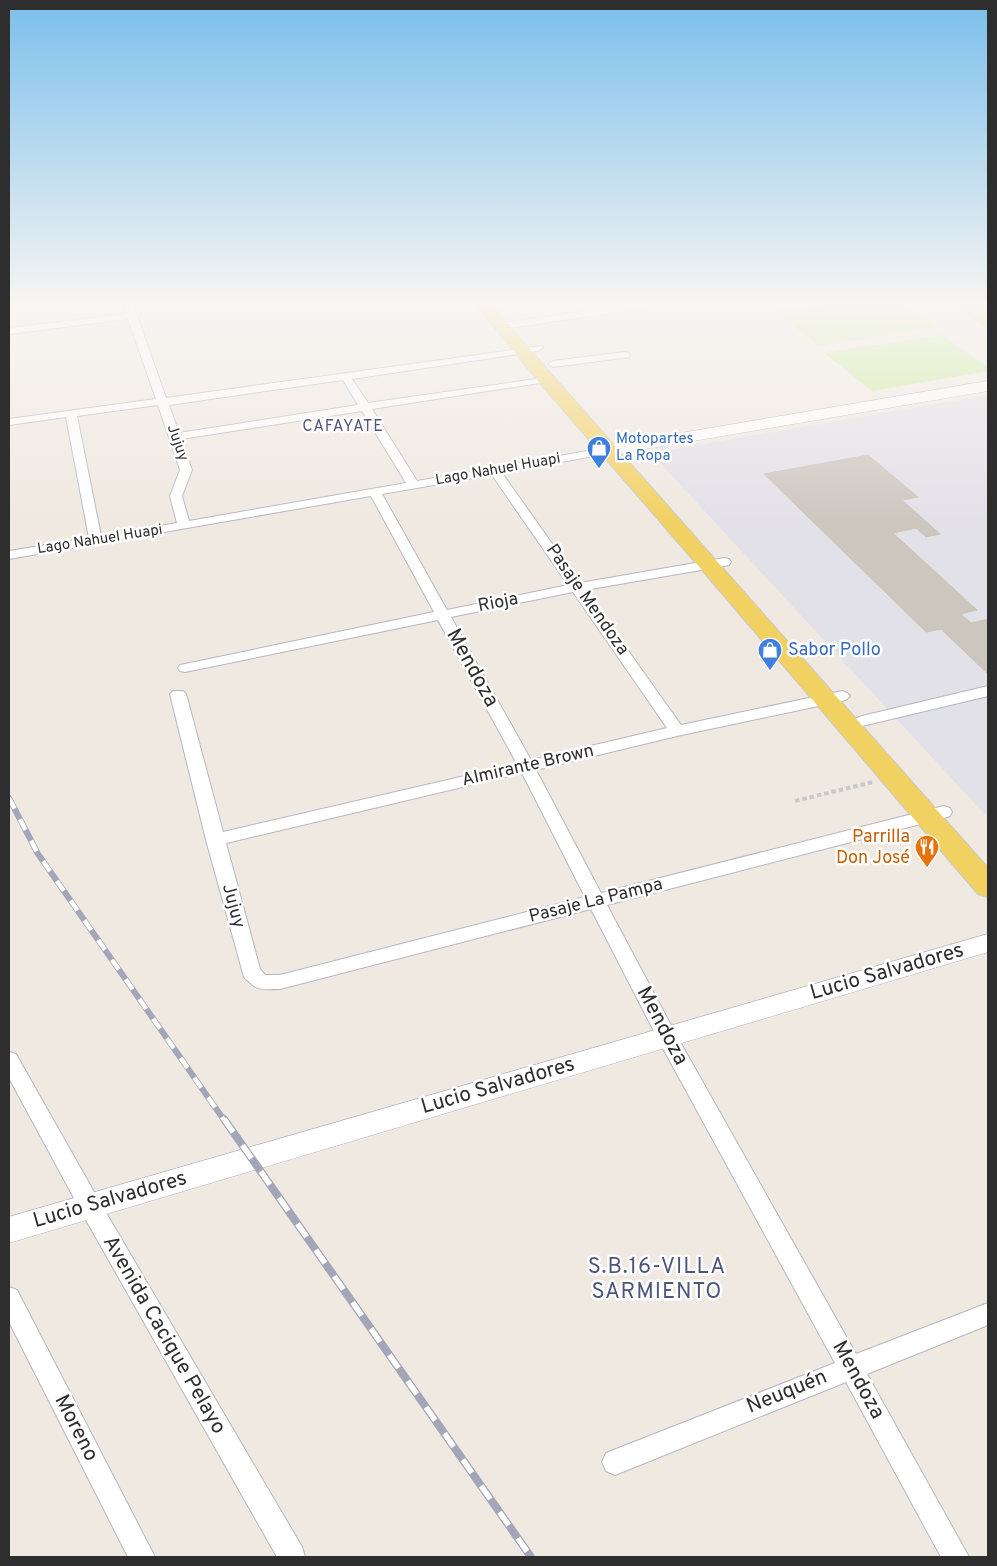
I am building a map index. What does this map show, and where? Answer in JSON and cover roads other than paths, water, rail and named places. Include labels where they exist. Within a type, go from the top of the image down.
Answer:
[{"type":"main road","points":[[554,377],[834,698],[893,777],[936,814],[988,864]]},
{"type":"main road","name":"Lago Nahuel Huapi","points":[[618,449],[988,386]]},
{"type":"main road","points":[[834,698],[862,721],[936,814],[988,887]]},
{"type":"street","name":"Jujuy","points":[[155,377],[173,437],[186,470],[176,496],[184,526]]},
{"type":"street","points":[[9,422],[338,377]]},
{"type":"street","points":[[347,377],[414,485]]},
{"type":"street","points":[[173,437],[367,408],[524,377]]},
{"type":"street","points":[[71,414],[96,541]]},
{"type":"street","name":"Lago Nahuel Huapi","points":[[9,555],[618,449]]},
{"type":"street","name":"Pasaje Mendoza","points":[[495,471],[677,731]]},
{"type":"street","name":"Mendoza","points":[[374,491],[526,766],[668,1037],[956,1557]]},
{"type":"street","name":"Rioja","points":[[185,668],[578,587],[717,564]]},
{"type":"street","points":[[862,721],[988,691]]},
{"type":"street","name":"Jujuy","points":[[178,694],[251,972]]},
{"type":"street","name":"Almirante Brown","points":[[215,840],[677,731],[834,698]]},
{"type":"street","name":"Pasaje La Pampa","points":[[251,972],[260,982],[280,982],[936,814]]},
{"type":"street","name":"Lucio Salvadores","points":[[9,1230],[988,942]]},
{"type":"street","name":"Avenida Cacique Pelayo","points":[[9,1060],[90,1206],[292,1557]]},
{"type":"street","name":"Moreno","points":[[9,1298],[142,1557]]},
{"type":"street","name":"Neuquén","points":[[615,1462],[988,1314]]},
{"type":"railway","points":[[9,798],[38,854],[224,1120]]},
{"type":"railway","points":[[224,1119],[531,1557]]},
{"type":"place","name":"Motopartes La Ropa","points":[[599,469]]},
{"type":"place","name":"Sabor Pollo","points":[[770,671]]},
{"type":"place","name":"Parrilla Don José","points":[[927,868]]},
{"type":"district","name":"CAFAYATE","points":[[343,427]]},
{"type":"district","name":"S.B.16-VILLA SARMIENTO","points":[[657,1280]]}]
